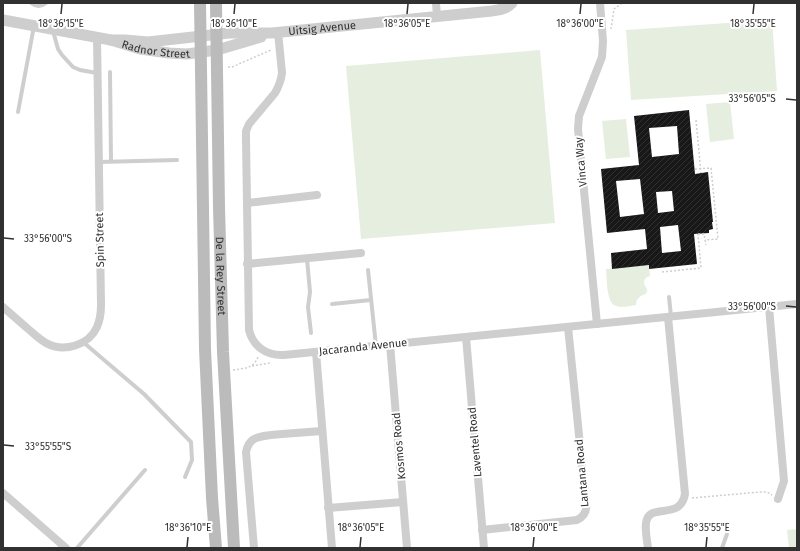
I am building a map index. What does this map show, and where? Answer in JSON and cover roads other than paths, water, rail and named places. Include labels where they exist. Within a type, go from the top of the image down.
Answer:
[{"type":"main road","name":"De la Rey Street","points":[[200,3],[205,349],[212,498],[216,548]]},
{"type":"main road","name":"De la Rey Street","points":[[216,3],[223,352],[234,548]]},
{"type":"street","points":[[436,3],[437,16]]},
{"type":"street","name":"Uitsig Avenue","points":[[200,36],[229,33],[275,33],[501,10],[512,3]]},
{"type":"street","name":"Vinca Way","points":[[597,324],[578,129],[579,116],[602,57],[603,41],[600,3]]},
{"type":"street","name":"Radnor Street","points":[[3,20],[111,40],[148,42],[200,36]]},
{"type":"street","name":"Uitsig Avenue","points":[[201,53],[217,50],[275,33]]},
{"type":"street","name":"Jacaranda Avenue","points":[[275,33],[282,73],[281,79],[278,87],[252,120],[246,131],[249,330],[255,343],[262,350],[280,355],[316,352],[797,304]]},
{"type":"street","name":"Spin Street","points":[[83,342],[93,334],[97,327],[101,313],[97,38]]},
{"type":"street","name":"Radnor Street","points":[[111,40],[140,49],[169,53],[201,53]]},
{"type":"street","points":[[247,203],[317,195]]},
{"type":"street","points":[[248,264],[361,253]]},
{"type":"street","points":[[3,307],[40,339],[52,346],[68,347],[83,342]]},
{"type":"street","points":[[769,307],[784,481],[778,498]]},
{"type":"street","points":[[648,548],[646,521],[650,515],[655,512],[675,509],[681,504],[684,498],[685,490],[669,317]]},
{"type":"street","name":"Lantana Road","points":[[482,530],[576,520],[582,517],[586,511],[568,327]]},
{"type":"street","name":"Laventel Road","points":[[466,337],[484,548]]},
{"type":"street","name":"Kosmos Road","points":[[390,344],[407,548]]},
{"type":"street","points":[[316,352],[332,548]]},
{"type":"street","points":[[254,548],[246,452],[249,444],[257,438],[268,436],[322,431]]},
{"type":"street","points":[[3,493],[66,548]]},
{"type":"street","points":[[328,508],[404,502]]},
{"type":"lane","points":[[31,3],[38,6],[46,3]]},
{"type":"lane","points":[[18,112],[34,26]]},
{"type":"lane","points":[[53,30],[58,49],[73,67],[80,70],[98,73]]},
{"type":"lane","points":[[110,72],[111,162]]},
{"type":"lane","points":[[99,162],[177,160]]},
{"type":"lane","points":[[306,258],[310,292],[308,308],[310,333]]},
{"type":"lane","points":[[368,270],[376,346]]},
{"type":"lane","points":[[669,297],[669,317]]},
{"type":"lane","points":[[332,304],[371,300]]},
{"type":"lane","points":[[83,342],[144,394],[191,442],[192,460],[185,477]]},
{"type":"lane","points":[[77,548],[145,470]]},
{"type":"lane","points":[[722,548],[727,534]]}]
